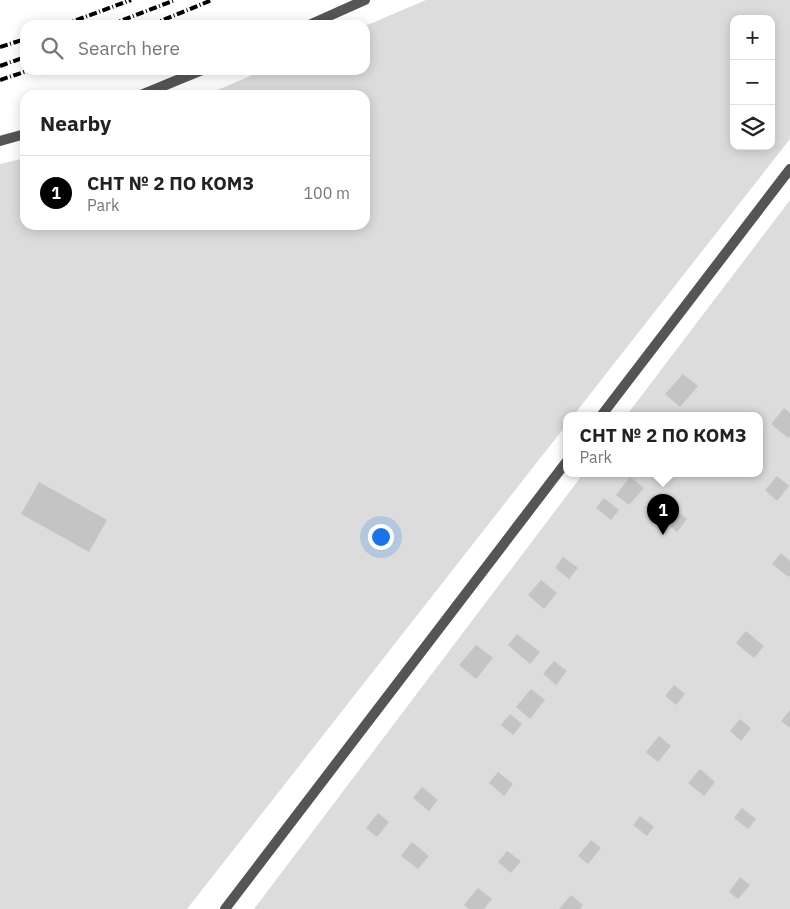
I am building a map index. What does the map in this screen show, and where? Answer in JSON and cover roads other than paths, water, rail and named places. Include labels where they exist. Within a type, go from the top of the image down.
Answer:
[{"type":"street","points":[[320,20],[364,0]]},
{"type":"street","points":[[153,90],[190,75]]},
{"type":"street","points":[[0,141],[20,135]]},
{"type":"street","points":[[604,412],[790,169]]},
{"type":"street","points":[[225,909],[563,466]]},
{"type":"railway","points":[[77,20],[131,0]]},
{"type":"railway","points":[[123,20],[175,0]]},
{"type":"railway","points":[[163,20],[212,0]]},
{"type":"railway","points":[[0,47],[20,41]]},
{"type":"railway","points":[[0,66],[20,59]]},
{"type":"railway","points":[[0,80],[20,73]]},
{"type":"place","name":"СНТ № 2 ПО КОМЗ","points":[[663,535]]}]
